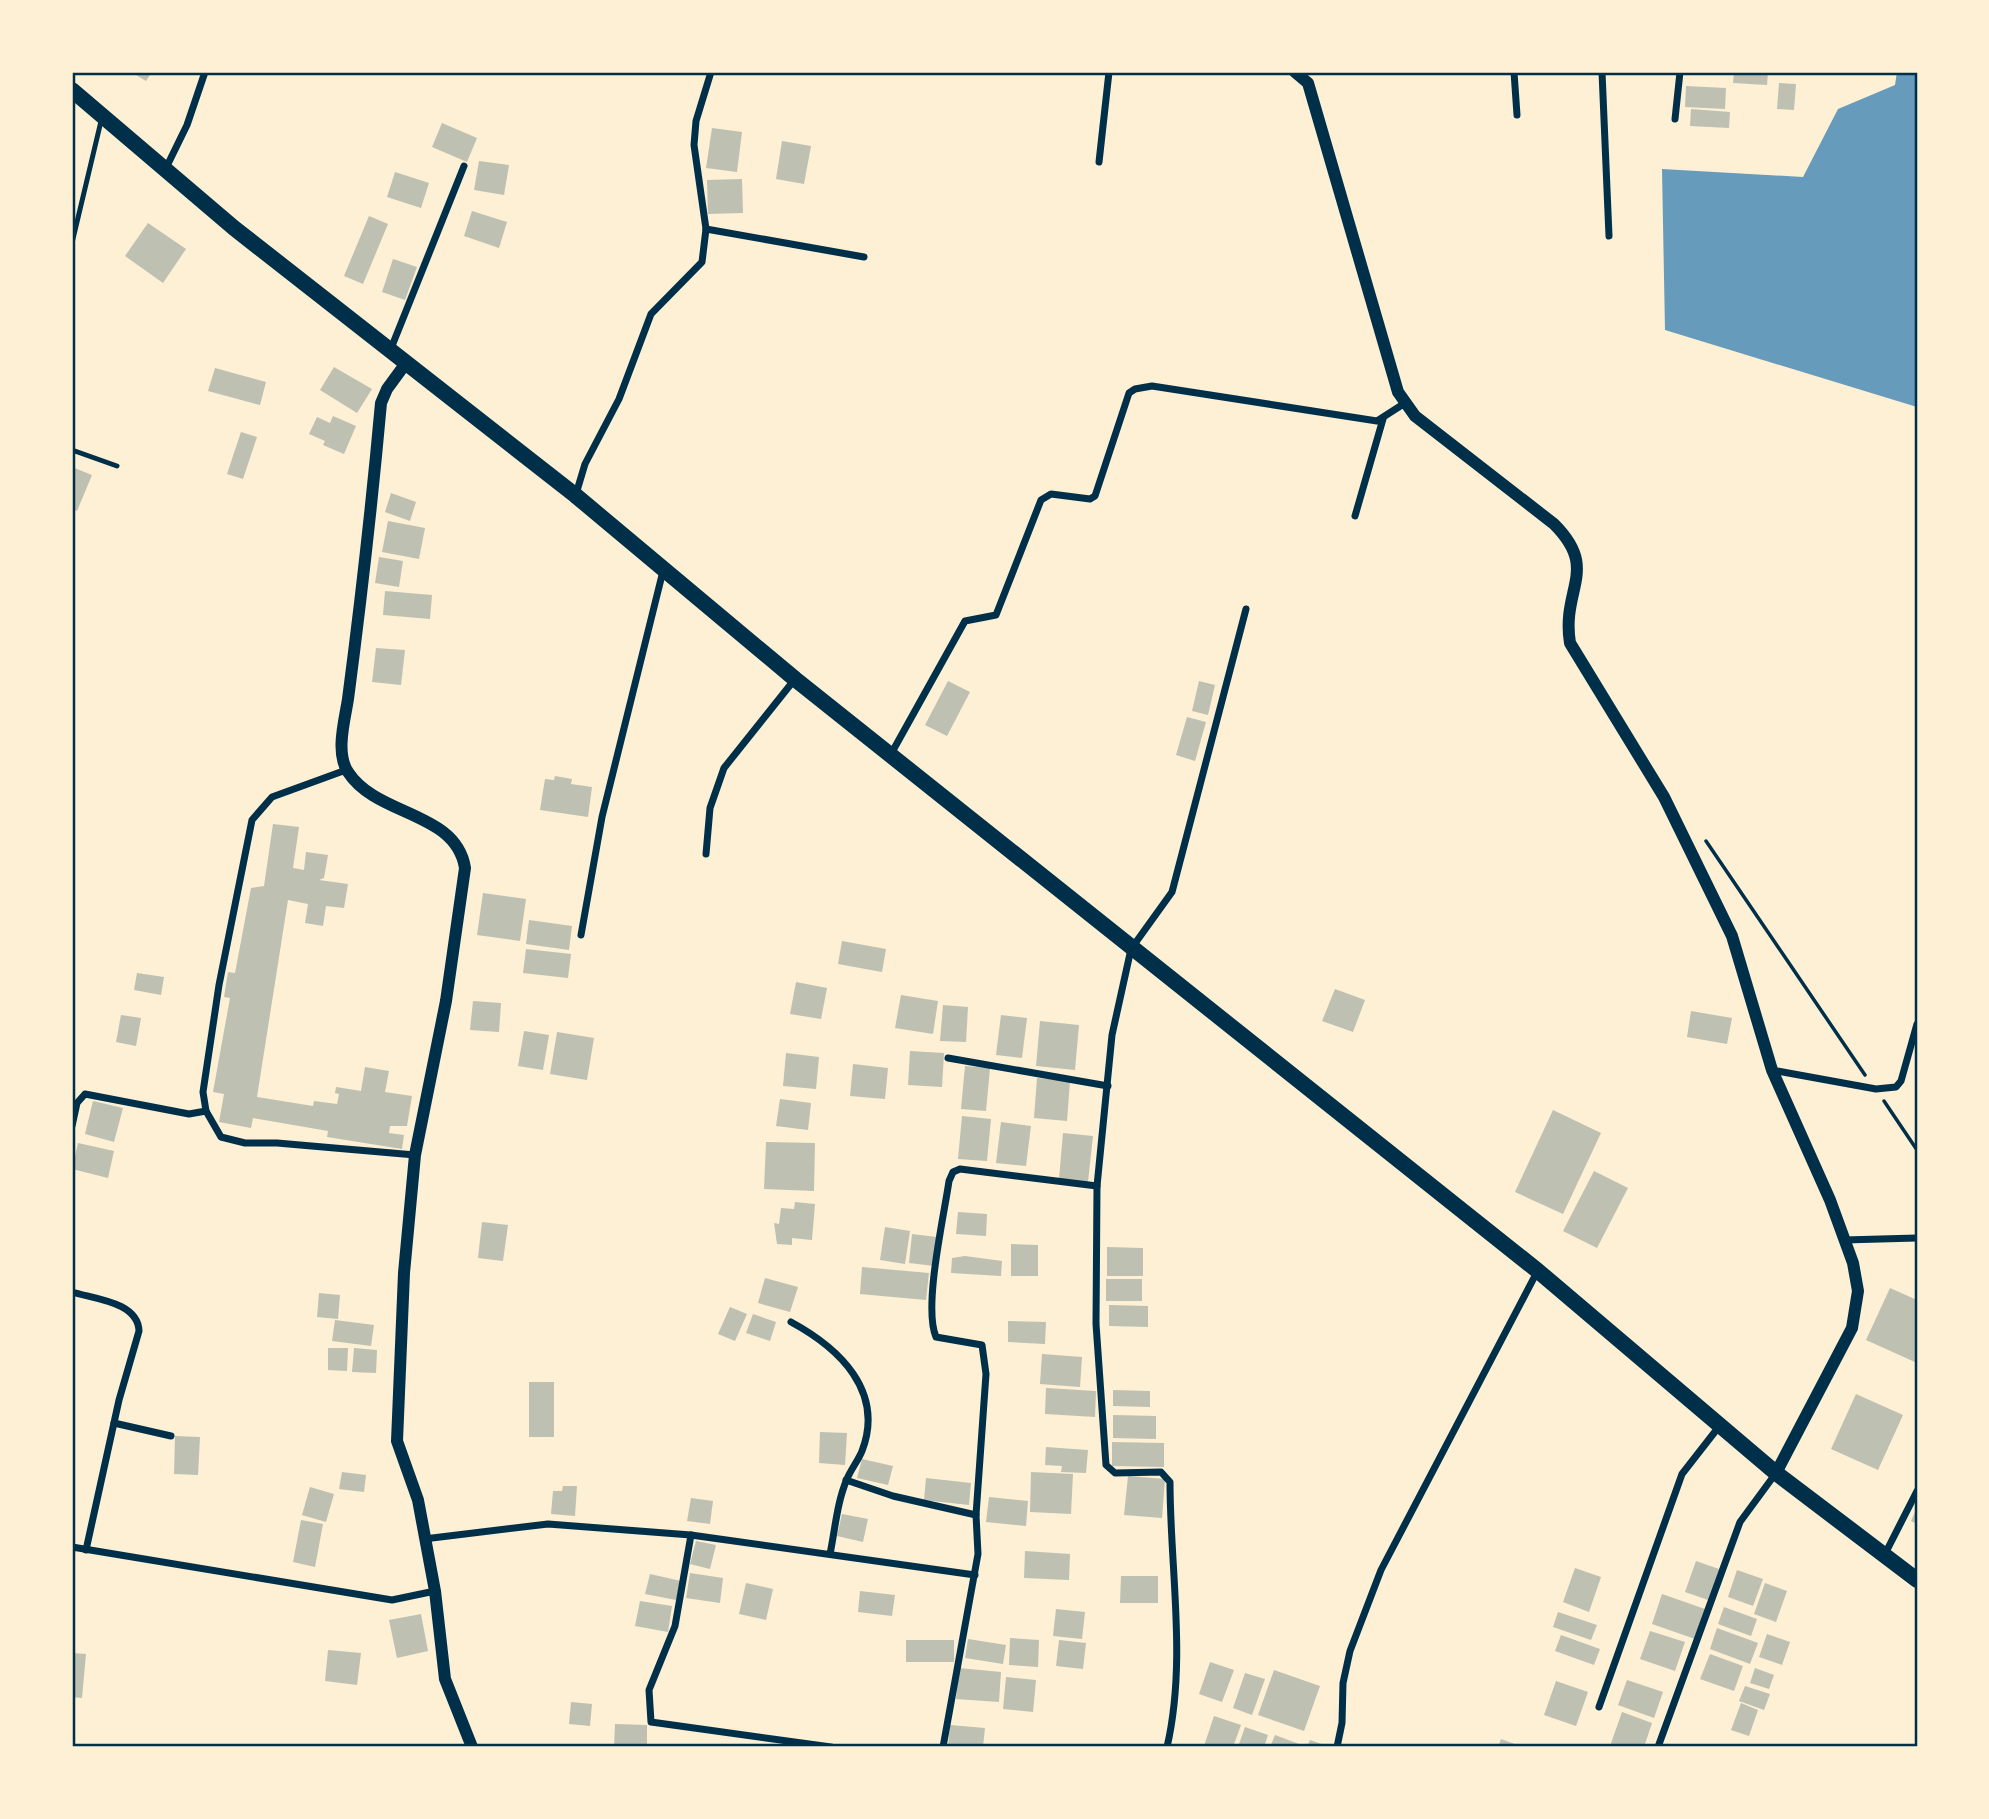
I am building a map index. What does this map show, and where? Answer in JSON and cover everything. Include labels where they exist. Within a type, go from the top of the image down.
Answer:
[{"type":"main road","points":[[72,90],[234,228],[575,495],[795,679],[1538,1271],[1722,1424],[1776,1473],[1917,1580]]},
{"type":"street","points":[[166,169],[187,125],[205,72]]},
{"type":"street","points":[[575,495],[585,464],[619,399],[651,314],[702,262],[706,229],[694,145],[696,121],[711,72]]},
{"type":"street","points":[[1099,162],[1109,72]]},
{"type":"street","points":[[1295,72],[1308,77],[1398,392],[1415,416],[1554,524],[1573,547],[1578,558],[1578,569],[1566,620],[1570,643],[1664,797],[1732,936],[1772,1070],[1830,1200],[1853,1263],[1858,1291],[1852,1328],[1776,1473],[1740,1522],[1658,1747]]},
{"type":"street","points":[[1514,72],[1517,114]]},
{"type":"street","points":[[1602,72],[1609,236]]},
{"type":"street","points":[[1675,119],[1680,72]]},
{"type":"street","points":[[390,351],[464,166]]},
{"type":"street","points":[[706,229],[864,257]]},
{"type":"street","points":[[406,363],[387,389],[381,404],[367,560],[342,740],[346,770],[366,791],[450,834],[463,851],[466,868],[415,1155],[404,1273],[397,1441],[418,1500],[435,1591],[445,1679],[472,1747]]},
{"type":"street","points":[[891,754],[965,621],[996,615],[1041,500],[1051,494],[1090,499],[1095,496],[1129,393],[1135,388],[1152,386],[1383,419]]},
{"type":"street","points":[[1355,516],[1383,419],[1405,403]]},
{"type":"street","points":[[581,935],[603,817],[664,567]]},
{"type":"street","points":[[1167,1747],[1174,1709],[1178,1614],[1170,1482],[1161,1472],[1115,1473],[1106,1465],[1096,1324],[1097,1186],[1112,1035],[1131,949],[1172,892],[1246,609]]},
{"type":"street","points":[[706,854],[710,808],[724,768],[795,679]]},
{"type":"street","points":[[346,770],[272,797],[252,820],[219,985],[203,1092],[206,1111],[221,1137],[245,1143],[415,1155]]},
{"type":"street","points":[[1772,1070],[1887,1090],[1896,1087],[1901,1081],[1917,1024]]},
{"type":"street","points":[[948,1058],[1108,1086]]},
{"type":"street","points":[[72,1126],[77,1103],[85,1094],[189,1114],[206,1111]]},
{"type":"street","points":[[943,1747],[978,1554],[976,1515],[986,1374],[984,1350],[978,1343],[936,1337],[932,1328],[933,1290],[949,1181],[953,1172],[960,1169],[1097,1186]]},
{"type":"street","points":[[1844,1240],[1917,1238]]},
{"type":"street","points":[[1337,1747],[1342,1723],[1343,1683],[1350,1651],[1381,1570],[1538,1271]]},
{"type":"street","points":[[72,1292],[131,1310],[139,1320],[139,1331],[114,1423],[86,1550]]},
{"type":"street","points":[[791,1322],[821,1339],[864,1387],[869,1416],[863,1450],[846,1480],[830,1554]]},
{"type":"street","points":[[114,1423],[171,1436]]},
{"type":"street","points":[[1599,1707],[1682,1474],[1722,1424]]},
{"type":"street","points":[[846,1480],[893,1496],[976,1515]]},
{"type":"street","points":[[1885,1554],[1917,1491]]},
{"type":"street","points":[[424,1539],[548,1524],[691,1535],[975,1575]]},
{"type":"street","points":[[691,1535],[675,1626],[649,1690],[651,1722],[831,1747]]},
{"type":"street","points":[[72,1547],[392,1600],[435,1591]]},
{"type":"street","points":[[772,1747],[774,1738]]},
{"type":"lane","points":[[72,243],[103,114]]},
{"type":"lane","points":[[72,450],[117,466]]},
{"type":"path","points":[[1704,839],[1870,1081]]},
{"type":"path","points":[[1878,1093],[1917,1150]]},
{"type":"water","points":[[1897,72],[1917,72],[1917,407],[1665,330],[1662,169],[1803,177],[1838,109],[1895,85]]},
{"type":"building","points":[[131,72],[152,72],[146,81]]},
{"type":"building","points":[[1734,72],[1768,72],[1767,85],[1733,83]]},
{"type":"building","points":[[1779,83],[1796,84],[1794,110],[1777,109]]},
{"type":"building","points":[[1686,86],[1726,88],[1725,109],[1685,107]]},
{"type":"building","points":[[1691,109],[1730,112],[1729,128],[1690,126]]},
{"type":"building","points":[[442,123],[477,138],[467,162],[432,147]]},
{"type":"building","points":[[712,128],[742,132],[737,172],[706,168]]},
{"type":"building","points":[[782,141],[811,146],[804,184],[776,179]]},
{"type":"building","points":[[479,161],[509,165],[504,195],[474,190]]},
{"type":"building","points":[[395,172],[429,183],[421,208],[387,197]]},
{"type":"building","points":[[742,179],[743,213],[708,214],[707,180]]},
{"type":"building","points":[[472,211],[507,222],[499,248],[464,236]]},
{"type":"building","points":[[369,216],[388,224],[363,284],[344,276]]},
{"type":"building","points":[[148,223],[186,249],[163,283],[125,256]]},
{"type":"building","points":[[393,259],[417,267],[405,300],[382,292]]},
{"type":"building","points":[[334,367],[372,389],[357,413],[320,390]]},
{"type":"building","points":[[215,368],[266,382],[260,405],[208,391]]},
{"type":"building","points":[[333,416],[356,426],[344,454],[323,445],[325,441],[309,434],[317,417],[330,423]]},
{"type":"building","points":[[241,432],[257,437],[243,479],[227,474]]},
{"type":"building","points":[[72,467],[92,475],[77,511],[72,509]]},
{"type":"building","points":[[391,493],[416,502],[410,521],[385,512]]},
{"type":"building","points":[[388,521],[425,528],[419,559],[382,552]]},
{"type":"building","points":[[379,557],[403,561],[399,587],[375,583]]},
{"type":"building","points":[[385,591],[432,595],[430,619],[383,615]]},
{"type":"building","points":[[376,648],[405,650],[401,685],[372,682]]},
{"type":"building","points":[[948,681],[970,692],[947,736],[925,725]]},
{"type":"building","points":[[1199,681],[1215,685],[1208,715],[1192,711]]},
{"type":"building","points":[[1187,717],[1206,722],[1195,761],[1176,755]]},
{"type":"building","points":[[555,776],[572,779],[571,784],[592,787],[588,817],[540,810],[545,779],[554,780]]},
{"type":"building","points":[[273,824],[299,827],[293,868],[304,870],[306,852],[328,855],[324,878],[319,880],[348,884],[344,908],[326,906],[323,926],[305,923],[308,904],[288,900],[257,1097],[313,1106],[314,1101],[337,1104],[339,1094],[335,1093],[336,1087],[361,1091],[365,1067],[389,1071],[385,1092],[412,1096],[407,1126],[390,1126],[389,1133],[404,1135],[402,1149],[327,1137],[328,1131],[253,1118],[251,1128],[219,1122],[224,1094],[213,1092],[230,998],[224,997],[228,972],[235,973],[251,888],[264,886]]},
{"type":"building","points":[[483,893],[526,899],[520,941],[477,935]]},
{"type":"building","points":[[529,920],[572,926],[569,950],[526,944]]},
{"type":"building","points":[[842,941],[886,949],[882,972],[838,964]]},
{"type":"building","points":[[526,949],[571,954],[568,978],[523,973]]},
{"type":"building","points":[[137,973],[164,977],[161,995],[134,990]]},
{"type":"building","points":[[796,982],[827,988],[821,1019],[790,1014]]},
{"type":"building","points":[[1335,989],[1365,1000],[1353,1032],[1322,1021]]},
{"type":"building","points":[[901,995],[938,1001],[933,1034],[895,1028]]},
{"type":"building","points":[[473,1001],[501,1003],[499,1032],[470,1030]]},
{"type":"building","points":[[943,1005],[968,1007],[966,1042],[940,1041]]},
{"type":"building","points":[[1691,1011],[1732,1018],[1727,1044],[1687,1037]]},
{"type":"building","points":[[121,1015],[141,1018],[136,1046],[116,1042]]},
{"type":"building","points":[[1001,1015],[1027,1018],[1022,1058],[996,1055]]},
{"type":"building","points":[[1040,1021],[1079,1025],[1075,1070],[1036,1066]]},
{"type":"building","points":[[524,1031],[549,1035],[543,1070],[518,1066]]},
{"type":"building","points":[[557,1032],[594,1038],[587,1080],[550,1074]]},
{"type":"building","points":[[910,1051],[944,1053],[942,1087],[908,1085]]},
{"type":"building","points":[[786,1053],[819,1057],[816,1089],[783,1086]]},
{"type":"building","points":[[853,1064],[888,1068],[885,1099],[850,1096]]},
{"type":"building","points":[[965,1066],[990,1068],[986,1111],[961,1109]]},
{"type":"building","points":[[1037,1078],[1070,1081],[1067,1121],[1034,1118]]},
{"type":"building","points":[[780,1099],[811,1103],[808,1130],[776,1126]]},
{"type":"building","points":[[93,1101],[123,1108],[114,1142],[85,1134]]},
{"type":"building","points":[[1553,1110],[1601,1133],[1563,1214],[1515,1192]]},
{"type":"building","points":[[962,1116],[991,1119],[987,1161],[958,1159]]},
{"type":"building","points":[[1001,1122],[1031,1126],[1026,1166],[996,1163]]},
{"type":"building","points":[[1063,1133],[1093,1136],[1088,1182],[1059,1179]]},
{"type":"building","points":[[766,1142],[815,1143],[814,1191],[764,1189]]},
{"type":"building","points":[[78,1143],[114,1151],[108,1178],[72,1169]]},
{"type":"building","points":[[1594,1171],[1628,1188],[1597,1248],[1563,1231]]},
{"type":"building","points":[[795,1202],[815,1204],[812,1240],[792,1238],[792,1245],[777,1244],[774,1223],[779,1224],[781,1208],[794,1209]]},
{"type":"building","points":[[958,1212],[987,1214],[986,1236],[956,1234]]},
{"type":"building","points":[[482,1222],[508,1225],[503,1261],[478,1258]]},
{"type":"building","points":[[885,1227],[910,1231],[905,1264],[880,1260]]},
{"type":"building","points":[[912,1234],[937,1237],[934,1266],[909,1263]]},
{"type":"building","points":[[1011,1244],[1038,1245],[1038,1276],[1011,1276]]},
{"type":"building","points":[[1107,1247],[1143,1248],[1143,1276],[1107,1276]]},
{"type":"building","points":[[965,1256],[1002,1261],[1001,1276],[951,1273],[952,1258]]},
{"type":"building","points":[[862,1267],[929,1273],[926,1300],[860,1294]]},
{"type":"building","points":[[765,1278],[798,1287],[790,1312],[758,1303]]},
{"type":"building","points":[[1106,1279],[1142,1279],[1142,1301],[1106,1301]]},
{"type":"building","points":[[1890,1288],[1917,1300],[1917,1363],[1866,1340]]},
{"type":"building","points":[[319,1293],[340,1295],[338,1319],[317,1317]]},
{"type":"building","points":[[1109,1305],[1148,1306],[1148,1327],[1109,1326]]},
{"type":"building","points":[[730,1307],[747,1314],[735,1341],[718,1334]]},
{"type":"building","points":[[753,1314],[776,1322],[770,1341],[746,1333]]},
{"type":"building","points":[[335,1320],[374,1325],[371,1346],[332,1341]]},
{"type":"building","points":[[1008,1321],[1046,1322],[1045,1344],[1008,1342]]},
{"type":"building","points":[[328,1348],[348,1348],[347,1371],[328,1370]]},
{"type":"building","points":[[354,1348],[377,1350],[376,1373],[352,1372]]},
{"type":"building","points":[[1042,1354],[1082,1357],[1080,1387],[1040,1384]]},
{"type":"building","points":[[529,1382],[554,1382],[554,1437],[529,1437]]},
{"type":"building","points":[[1046,1388],[1096,1391],[1095,1417],[1045,1414]]},
{"type":"building","points":[[1113,1390],[1150,1391],[1150,1407],[1113,1406]]},
{"type":"building","points":[[1856,1394],[1903,1415],[1878,1470],[1831,1449]]},
{"type":"building","points":[[1113,1415],[1156,1416],[1156,1439],[1113,1438]]},
{"type":"building","points":[[820,1432],[847,1433],[845,1465],[819,1463]]},
{"type":"building","points":[[175,1436],[200,1437],[198,1475],[174,1474]]},
{"type":"building","points":[[1112,1442],[1164,1443],[1164,1467],[1112,1466]]},
{"type":"building","points":[[1046,1447],[1088,1450],[1086,1473],[1061,1472],[1062,1466],[1045,1465]]},
{"type":"building","points":[[862,1459],[893,1466],[888,1485],[857,1478]]},
{"type":"building","points":[[342,1472],[366,1475],[364,1492],[339,1489]]},
{"type":"building","points":[[1031,1472],[1073,1474],[1071,1514],[1030,1512]]},
{"type":"building","points":[[1128,1476],[1165,1479],[1162,1518],[1124,1515]]},
{"type":"building","points":[[926,1478],[971,1483],[969,1505],[924,1500]]},
{"type":"building","points":[[563,1486],[577,1486],[575,1516],[551,1514],[553,1491],[562,1491]]},
{"type":"building","points":[[310,1487],[334,1494],[326,1522],[302,1515]]},
{"type":"building","points":[[989,1497],[1028,1501],[1026,1526],[986,1522]]},
{"type":"building","points":[[691,1498],[713,1501],[710,1524],[687,1521]]},
{"type":"building","points":[[1917,1507],[1917,1524],[1911,1521]]},
{"type":"building","points":[[842,1514],[868,1519],[863,1542],[837,1536]]},
{"type":"building","points":[[301,1520],[323,1524],[315,1567],[293,1562]]},
{"type":"building","points":[[696,1541],[716,1545],[710,1569],[690,1564]]},
{"type":"building","points":[[1025,1551],[1070,1554],[1069,1580],[1024,1578]]},
{"type":"building","points":[[1696,1561],[1719,1569],[1708,1600],[1685,1592]]},
{"type":"building","points":[[1575,1568],[1601,1577],[1589,1612],[1563,1602]]},
{"type":"building","points":[[1737,1570],[1763,1579],[1753,1606],[1728,1597]]},
{"type":"building","points":[[690,1573],[723,1578],[720,1603],[686,1598]]},
{"type":"building","points":[[650,1574],[681,1581],[676,1600],[645,1594]]},
{"type":"building","points":[[1121,1576],[1158,1576],[1158,1603],[1120,1603]]},
{"type":"building","points":[[746,1583],[773,1589],[766,1620],[739,1614]]},
{"type":"building","points":[[1765,1583],[1787,1591],[1776,1622],[1754,1614]]},
{"type":"building","points":[[860,1591],[895,1595],[892,1616],[858,1612]]},
{"type":"building","points":[[1662,1594],[1705,1609],[1695,1639],[1652,1624]]},
{"type":"building","points":[[640,1601],[672,1606],[668,1632],[635,1626]]},
{"type":"building","points":[[1724,1607],[1757,1619],[1751,1636],[1718,1624]]},
{"type":"building","points":[[1056,1609],[1085,1612],[1082,1639],[1053,1636]]},
{"type":"building","points":[[1558,1612],[1597,1625],[1591,1640],[1553,1627]]},
{"type":"building","points":[[421,1614],[428,1651],[397,1658],[389,1620]]},
{"type":"building","points":[[1717,1628],[1758,1643],[1750,1664],[1710,1649]]},
{"type":"building","points":[[1650,1631],[1685,1642],[1675,1671],[1640,1659]]},
{"type":"building","points":[[1767,1634],[1790,1642],[1782,1665],[1759,1657]]},
{"type":"building","points":[[1561,1635],[1600,1649],[1594,1665],[1555,1651]]},
{"type":"building","points":[[1010,1638],[1039,1640],[1038,1667],[1009,1665]]},
{"type":"building","points":[[968,1639],[1006,1645],[1003,1664],[965,1658]]},
{"type":"building","points":[[906,1640],[954,1640],[954,1662],[906,1662]]},
{"type":"building","points":[[1059,1640],[1086,1643],[1083,1669],[1056,1666]]},
{"type":"building","points":[[328,1650],[361,1653],[357,1685],[325,1681]]},
{"type":"building","points":[[72,1653],[86,1654],[82,1698],[72,1697]]},
{"type":"building","points":[[1710,1654],[1743,1666],[1734,1691],[1700,1679]]},
{"type":"building","points":[[1210,1662],[1234,1670],[1222,1702],[1199,1694]]},
{"type":"building","points":[[959,1668],[1001,1672],[999,1702],[956,1699]]},
{"type":"building","points":[[1755,1668],[1774,1675],[1769,1689],[1750,1683]]},
{"type":"building","points":[[1274,1670],[1320,1686],[1304,1731],[1258,1715]]},
{"type":"building","points":[[1245,1673],[1265,1679],[1252,1715],[1233,1708]]},
{"type":"building","points":[[1006,1677],[1036,1680],[1033,1712],[1003,1709]]},
{"type":"building","points":[[1627,1680],[1663,1692],[1654,1718],[1618,1705]]},
{"type":"building","points":[[1556,1681],[1588,1692],[1576,1726],[1544,1715]]},
{"type":"building","points":[[1745,1686],[1770,1694],[1764,1710],[1739,1701]]},
{"type":"building","points":[[571,1702],[592,1704],[590,1726],[569,1724]]},
{"type":"building","points":[[1741,1703],[1758,1710],[1749,1736],[1731,1730]]},
{"type":"building","points":[[1622,1712],[1652,1723],[1644,1747],[1610,1746]]},
{"type":"building","points":[[1214,1716],[1241,1725],[1233,1747],[1204,1746]]},
{"type":"building","points":[[615,1724],[647,1725],[647,1747],[614,1747]]},
{"type":"building","points":[[950,1725],[985,1728],[983,1747],[948,1747]]},
{"type":"building","points":[[1245,1727],[1268,1735],[1264,1747],[1238,1747]]},
{"type":"building","points":[[1275,1735],[1299,1744],[1297,1747],[1270,1747]]},
{"type":"building","points":[[1501,1739],[1523,1747],[1498,1747]]},
{"type":"building","points":[[1310,1740],[1330,1747],[1307,1747]]}]
